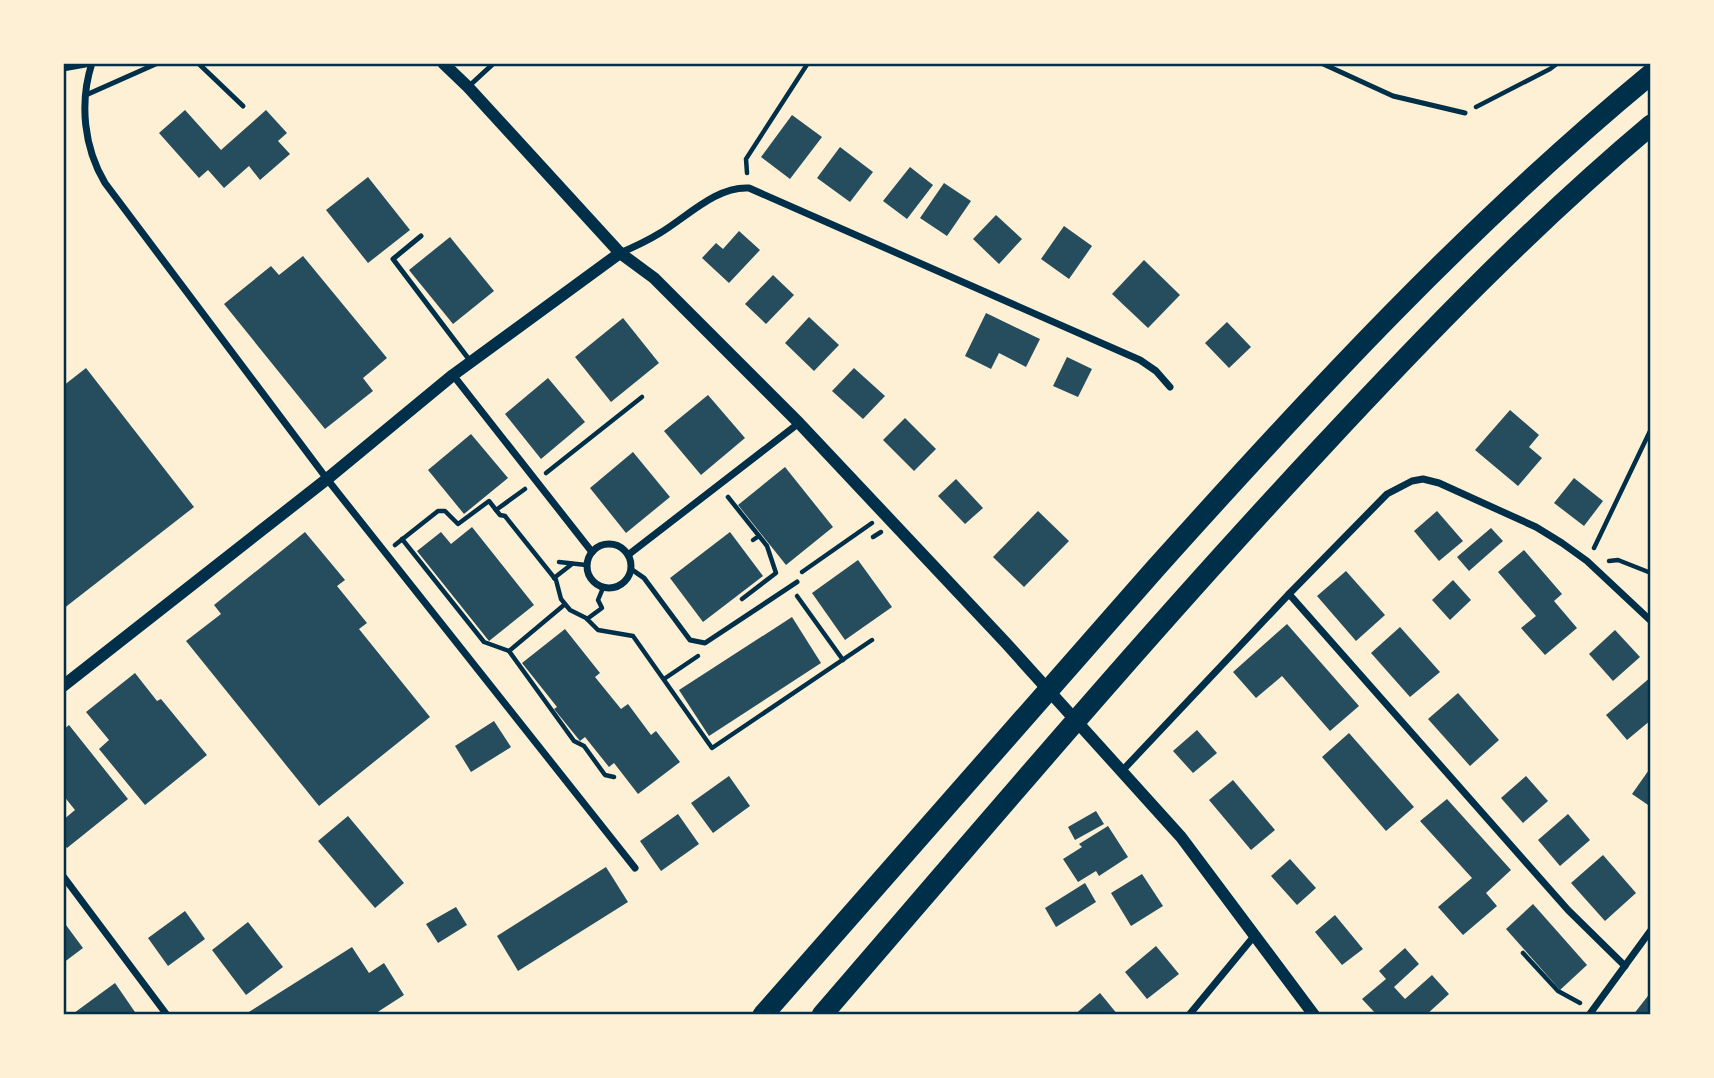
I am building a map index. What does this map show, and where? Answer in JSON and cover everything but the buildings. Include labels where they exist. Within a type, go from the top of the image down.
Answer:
[{"type":"highway","points":[[763,1015],[1074,660],[1319,389],[1409,294],[1488,218],[1591,123],[1651,74]]},
{"type":"highway","points":[[822,1015],[1112,679],[1278,494],[1460,303],[1528,236],[1651,125]]},
{"type":"street","points":[[91,63],[86,95],[87,144],[94,165],[105,183],[327,479],[635,868]]},
{"type":"street","points":[[443,63],[620,253],[654,278],[799,423],[1004,642],[1181,837],[1314,1015]]},
{"type":"street","points":[[63,687],[327,479],[453,375],[620,253],[662,232],[717,195],[740,187],[749,188],[1140,360],[1156,371],[1170,387]]},
{"type":"street","points":[[453,375],[592,552]]},
{"type":"street","points":[[628,555],[799,423]]},
{"type":"street","points":[[1121,772],[1387,494],[1412,481],[1423,479],[1439,483],[1536,527],[1587,561],[1651,621]]},
{"type":"street","points":[[611,544],[623,549],[628,555],[631,569],[621,585],[603,588],[591,580],[586,566],[592,552],[611,544]]},
{"type":"street","points":[[1289,594],[1568,911],[1625,966]]},
{"type":"street","points":[[63,876],[167,1015]]},
{"type":"street","points":[[1591,1013],[1651,930]]},
{"type":"street","points":[[1189,1015],[1256,934]]},
{"type":"lane","points":[[63,69],[91,63]]},
{"type":"lane","points":[[86,95],[158,63]]},
{"type":"lane","points":[[198,63],[243,106]]},
{"type":"lane","points":[[468,87],[494,63]]},
{"type":"lane","points":[[1321,63],[1393,96],[1465,113]]},
{"type":"lane","points":[[421,236],[393,259],[471,362]]},
{"type":"lane","points":[[631,569],[644,578],[690,640],[705,643],[797,582]]},
{"type":"path","points":[[749,188],[746,159],[808,63]]},
{"type":"path","points":[[1465,113],[1558,63]]},
{"type":"path","points":[[536,481],[642,397]]},
{"type":"path","points":[[1651,429],[1587,561],[1618,560],[1651,573]]},
{"type":"path","points":[[718,485],[767,546],[776,573],[733,605]]},
{"type":"path","points":[[496,510],[521,491]]},
{"type":"path","points":[[386,552],[438,511],[445,511],[457,524],[489,501],[499,515],[505,516],[554,578],[564,604],[598,630],[633,636],[712,748],[872,640]]},
{"type":"path","points":[[753,540],[759,536]]},
{"type":"path","points":[[402,539],[484,642],[509,651],[574,741],[584,746],[605,775],[614,777]]},
{"type":"path","points":[[559,562],[586,566]]},
{"type":"path","points":[[554,578],[572,564]]},
{"type":"path","points":[[789,587],[844,660]]},
{"type":"path","points":[[592,604],[598,600],[603,588]]},
{"type":"path","points":[[587,619],[602,608],[598,600]]},
{"type":"path","points":[[509,651],[564,604]]},
{"type":"path","points":[[1523,953],[1558,991],[1591,1013]]}]
